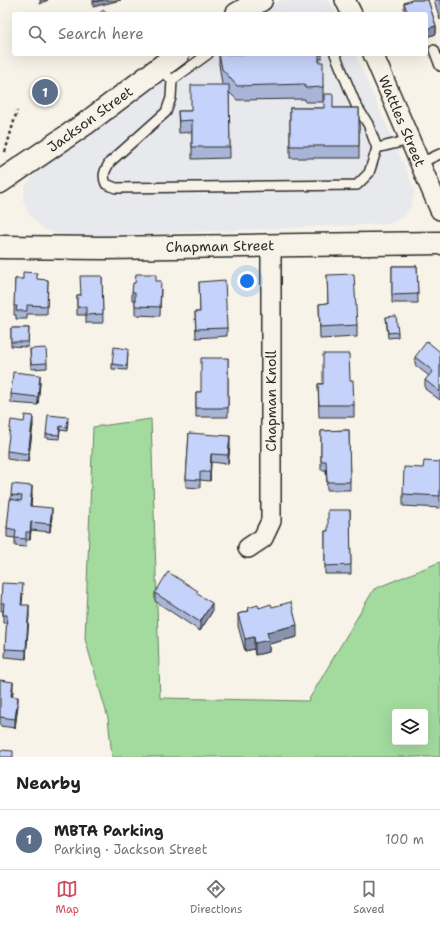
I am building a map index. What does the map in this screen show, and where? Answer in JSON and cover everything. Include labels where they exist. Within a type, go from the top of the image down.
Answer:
[{"type":"main road","points":[[240,12],[261,0]]},
{"type":"main road","name":"Jackson Street","points":[[0,182],[85,124],[166,74],[177,56]]},
{"type":"main road","name":"Chapman Street","points":[[0,247],[104,248],[440,243]]},
{"type":"street","name":"Wattles Street","points":[[374,56],[440,210]]},
{"type":"street","name":"Chapman Knoll","points":[[248,548],[263,538],[271,521],[271,245]]},
{"type":"lane","points":[[434,50],[440,66]]},
{"type":"lane","points":[[204,56],[166,74],[171,98],[166,112],[110,162],[103,176],[106,184],[116,188],[127,189],[357,185],[370,173],[376,148],[368,124],[356,104],[336,56]]},
{"type":"lane","points":[[376,148],[410,140]]},
{"type":"lane","points":[[420,163],[440,154]]},
{"type":"path","points":[[4,152],[17,111]]},
{"type":"shaded area","points":[[282,0],[328,0],[336,12],[258,12]]},
{"type":"shaded area","points":[[191,56],[356,56],[415,190],[411,206],[403,217],[388,224],[91,236],[57,234],[44,229],[30,216],[23,200],[25,186],[36,173]]},
{"type":"green space","points":[[151,419],[160,698],[308,701],[374,589],[440,562],[440,757],[112,757],[108,718],[85,639],[93,427]]},
{"type":"building","points":[[412,0],[428,0],[436,26],[428,28],[428,12],[407,12],[404,3]]},
{"type":"building","points":[[219,56],[319,56],[319,62],[323,62],[323,87],[305,88],[305,84],[237,86],[222,69]]},
{"type":"building","points":[[191,85],[229,85],[230,147],[192,147],[192,120],[179,121],[178,111],[191,111]]},
{"type":"building","points":[[324,94],[333,94],[333,108],[359,108],[359,146],[290,146],[290,108],[324,108]]},
{"type":"building","points":[[392,266],[417,266],[418,294],[392,295]]},
{"type":"building","points":[[23,272],[37,273],[37,279],[48,280],[47,306],[27,305],[27,311],[16,311],[17,306],[14,306],[15,279],[23,279]]},
{"type":"building","points":[[136,274],[156,274],[156,281],[161,281],[160,307],[135,306],[135,292],[132,292]]},
{"type":"building","points":[[354,274],[357,325],[320,327],[319,304],[328,303],[327,275]]},
{"type":"building","points":[[80,276],[102,276],[103,314],[86,315],[86,307],[77,307],[77,295],[81,295]]},
{"type":"building","points":[[225,280],[227,328],[196,329],[195,312],[200,312],[199,282]]},
{"type":"building","points":[[396,316],[398,332],[388,333],[386,317]]},
{"type":"building","points":[[11,328],[29,328],[28,342],[11,342]]},
{"type":"building","points":[[427,341],[440,352],[440,392],[425,380],[433,371],[415,357]]},
{"type":"building","points":[[114,347],[128,349],[127,366],[112,364]]},
{"type":"building","points":[[46,348],[47,363],[31,364],[30,349]]},
{"type":"building","points":[[323,354],[349,354],[350,380],[353,380],[354,405],[319,405],[318,384],[323,384]]},
{"type":"building","points":[[201,358],[228,358],[228,408],[196,408],[196,392],[201,392]]},
{"type":"building","points":[[13,372],[40,375],[38,397],[11,394]]},
{"type":"building","points":[[25,415],[33,416],[28,454],[7,451],[11,420],[24,422]]},
{"type":"building","points":[[48,415],[68,417],[67,427],[60,426],[59,435],[46,434]]},
{"type":"building","points":[[349,430],[350,482],[327,482],[326,461],[321,461],[321,431]]},
{"type":"building","points":[[189,433],[230,436],[228,455],[211,454],[210,472],[200,472],[200,480],[186,479]]},
{"type":"building","points":[[424,461],[440,462],[440,496],[403,494],[404,467],[423,468]]},
{"type":"building","points":[[12,484],[32,486],[30,506],[52,508],[50,524],[31,522],[30,532],[26,532],[26,539],[15,538],[16,530],[7,528],[10,499],[21,501],[22,496],[11,495]]},
{"type":"building","points":[[328,510],[350,510],[351,565],[325,566],[325,531],[328,531]]},
{"type":"building","points":[[168,572],[198,591],[196,593],[212,603],[200,622],[155,593]]},
{"type":"building","points":[[2,583],[23,584],[21,605],[29,605],[26,650],[5,649],[7,615],[3,615],[4,603],[1,603]]},
{"type":"building","points":[[291,602],[297,625],[267,632],[269,640],[255,643],[254,637],[245,639],[238,614],[249,611],[248,608],[258,605],[259,608],[271,604],[272,607]]},
{"type":"building","points":[[0,680],[13,682],[11,696],[18,697],[15,719],[0,717]]},
{"type":"building","points":[[0,750],[13,751],[13,757],[0,757]]},
{"type":"place","name":"MBTA Parking","points":[[45,92]]}]
